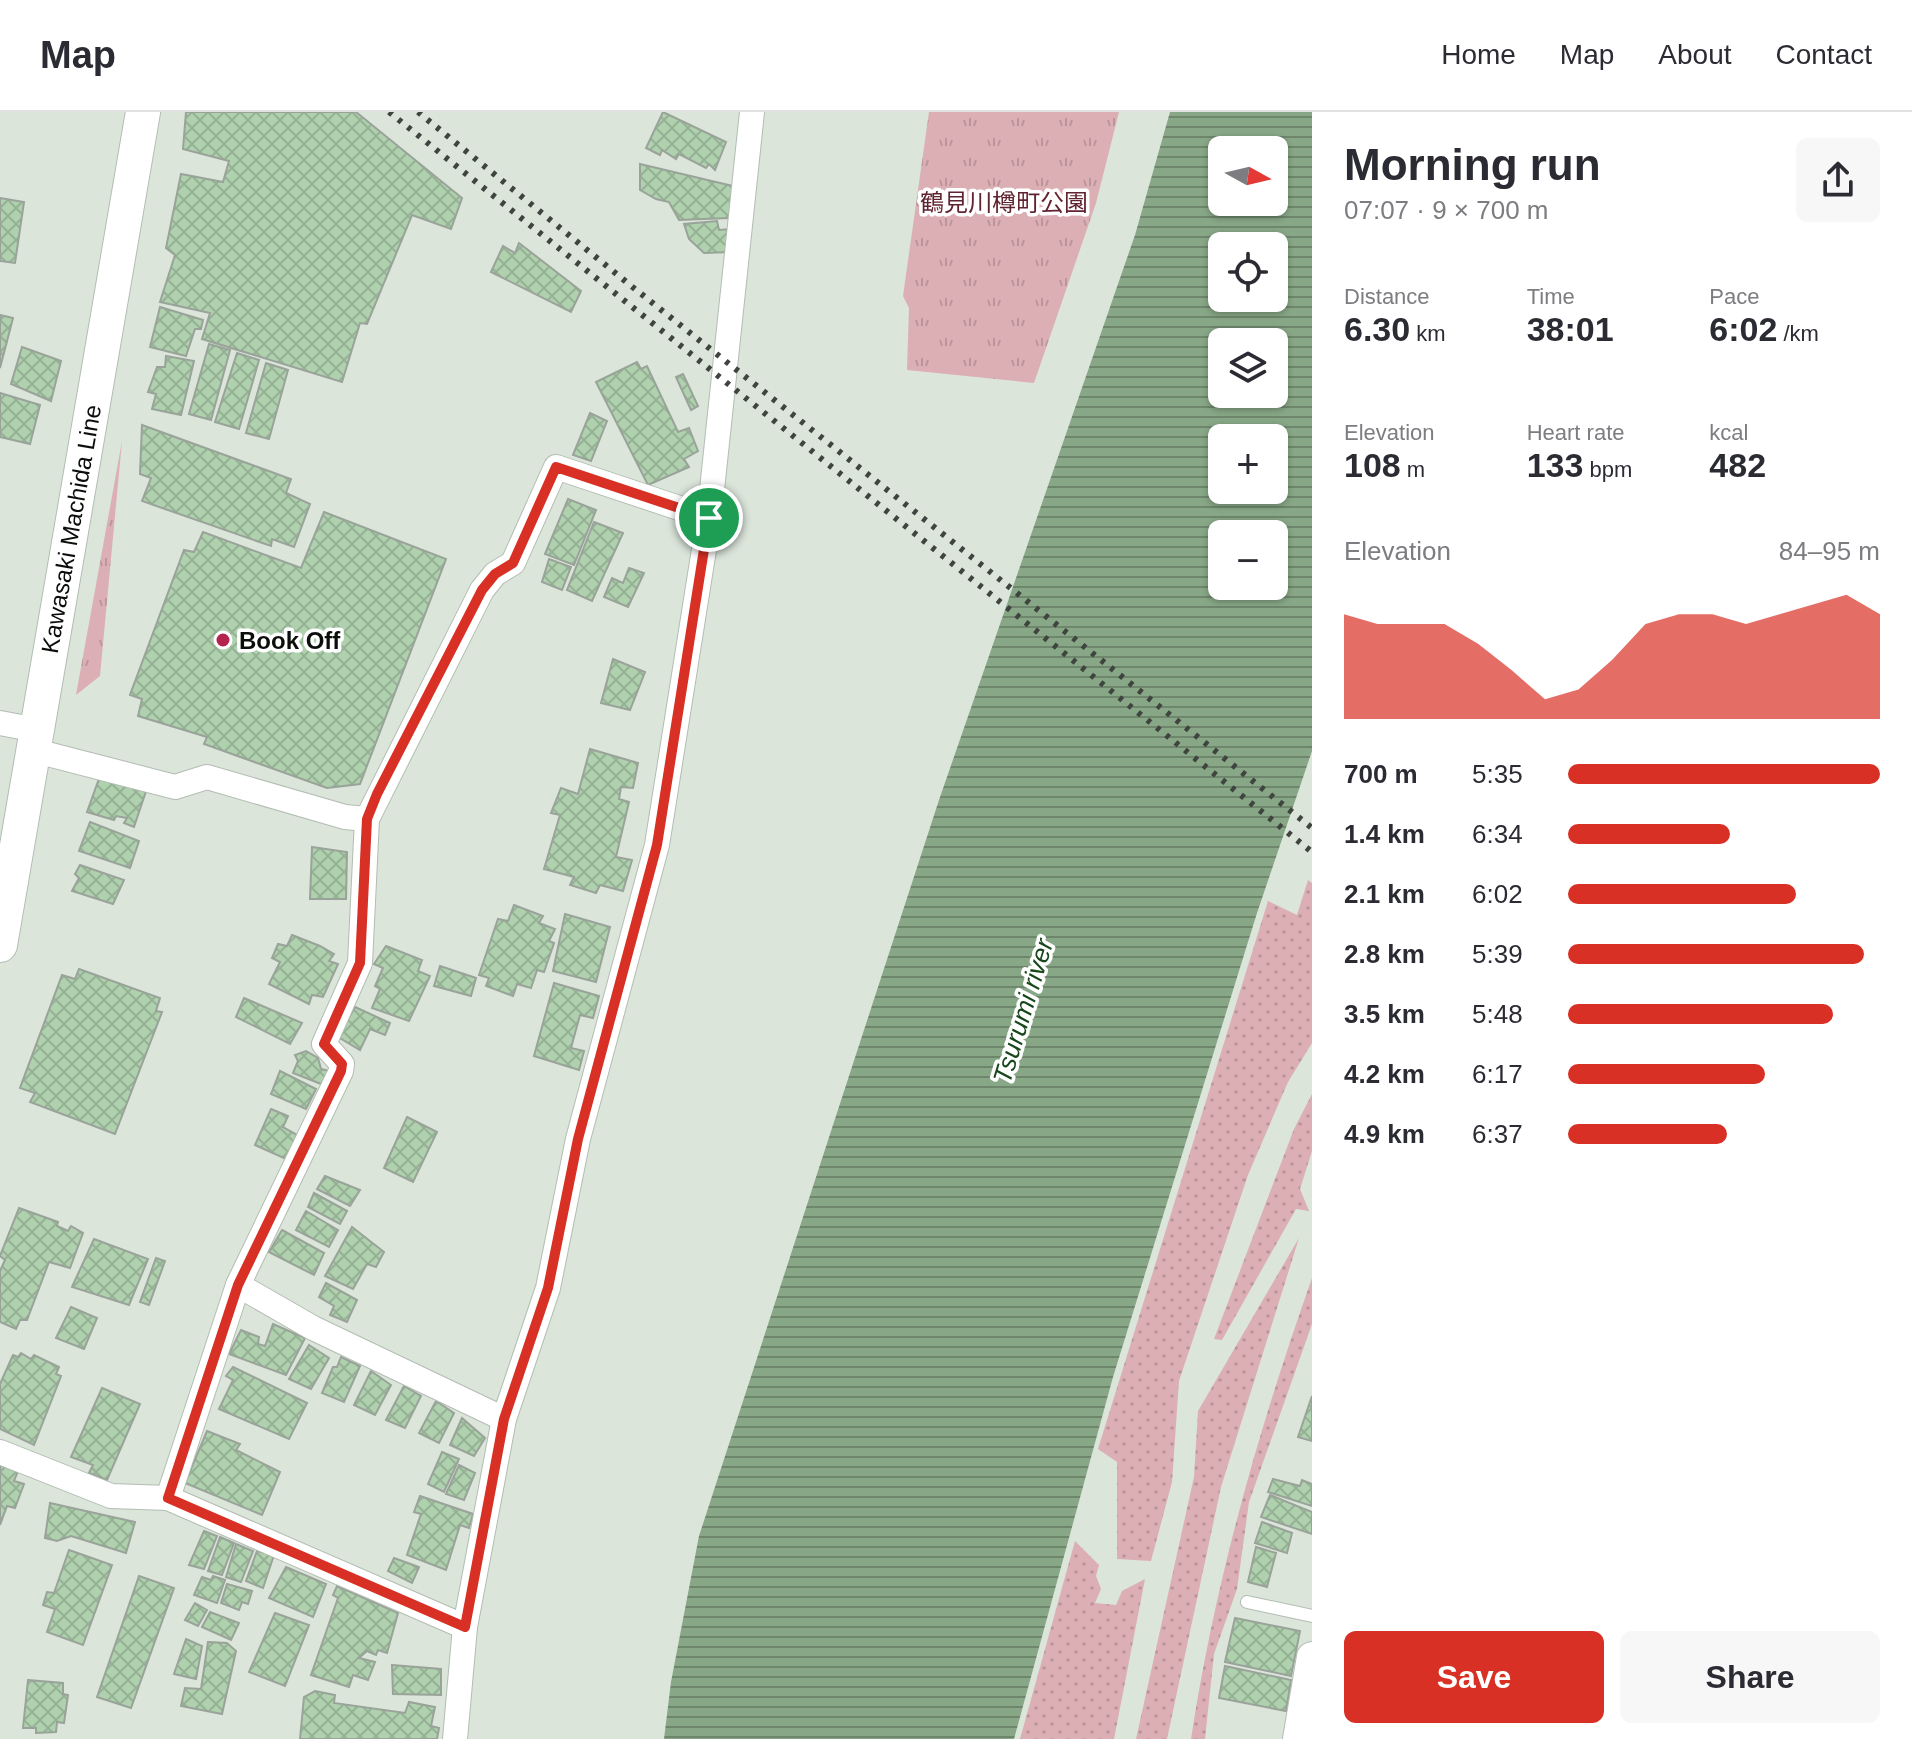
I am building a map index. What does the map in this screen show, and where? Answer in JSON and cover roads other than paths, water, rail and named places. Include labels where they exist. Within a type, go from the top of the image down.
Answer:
[{"type":"main road","name":"Kawasaki Machida Line","points":[[0,945],[143,112]]},
{"type":"street","points":[[455,1739],[465,1627],[504,1419],[548,1288],[578,1139],[657,845],[709,518],[752,112]]},
{"type":"street","points":[[168,1498],[238,1285],[341,1071],[342,1064],[324,1044],[360,963],[367,819],[482,590],[495,574],[513,563],[556,467],[709,518]]},
{"type":"street","points":[[0,723],[34,740],[175,787],[207,777],[345,817],[367,819]]},
{"type":"street","points":[[238,1285],[313,1328],[504,1419]]},
{"type":"street","points":[[0,1452],[111,1496],[168,1498],[465,1627]]},
{"type":"street","points":[[1298,1739],[1312,1657]]},
{"type":"lane","points":[[1247,1602],[1312,1616]]},
{"type":"water","name":"Tsurumi river","points":[[1170,112],[1312,112],[1312,751],[1257,913],[1113,1377],[1014,1739],[664,1739],[671,1682],[699,1536],[939,800],[1135,235]]},
{"type":"railway","points":[[389,112],[1312,852]]},
{"type":"railway","points":[[418,112],[635,289],[1312,828]]},
{"type":"place","name":"Book Off","points":[[223,640]]},
{"type":"park label","name":"鶴見川樽町公園","points":[[1004,202]]}]
